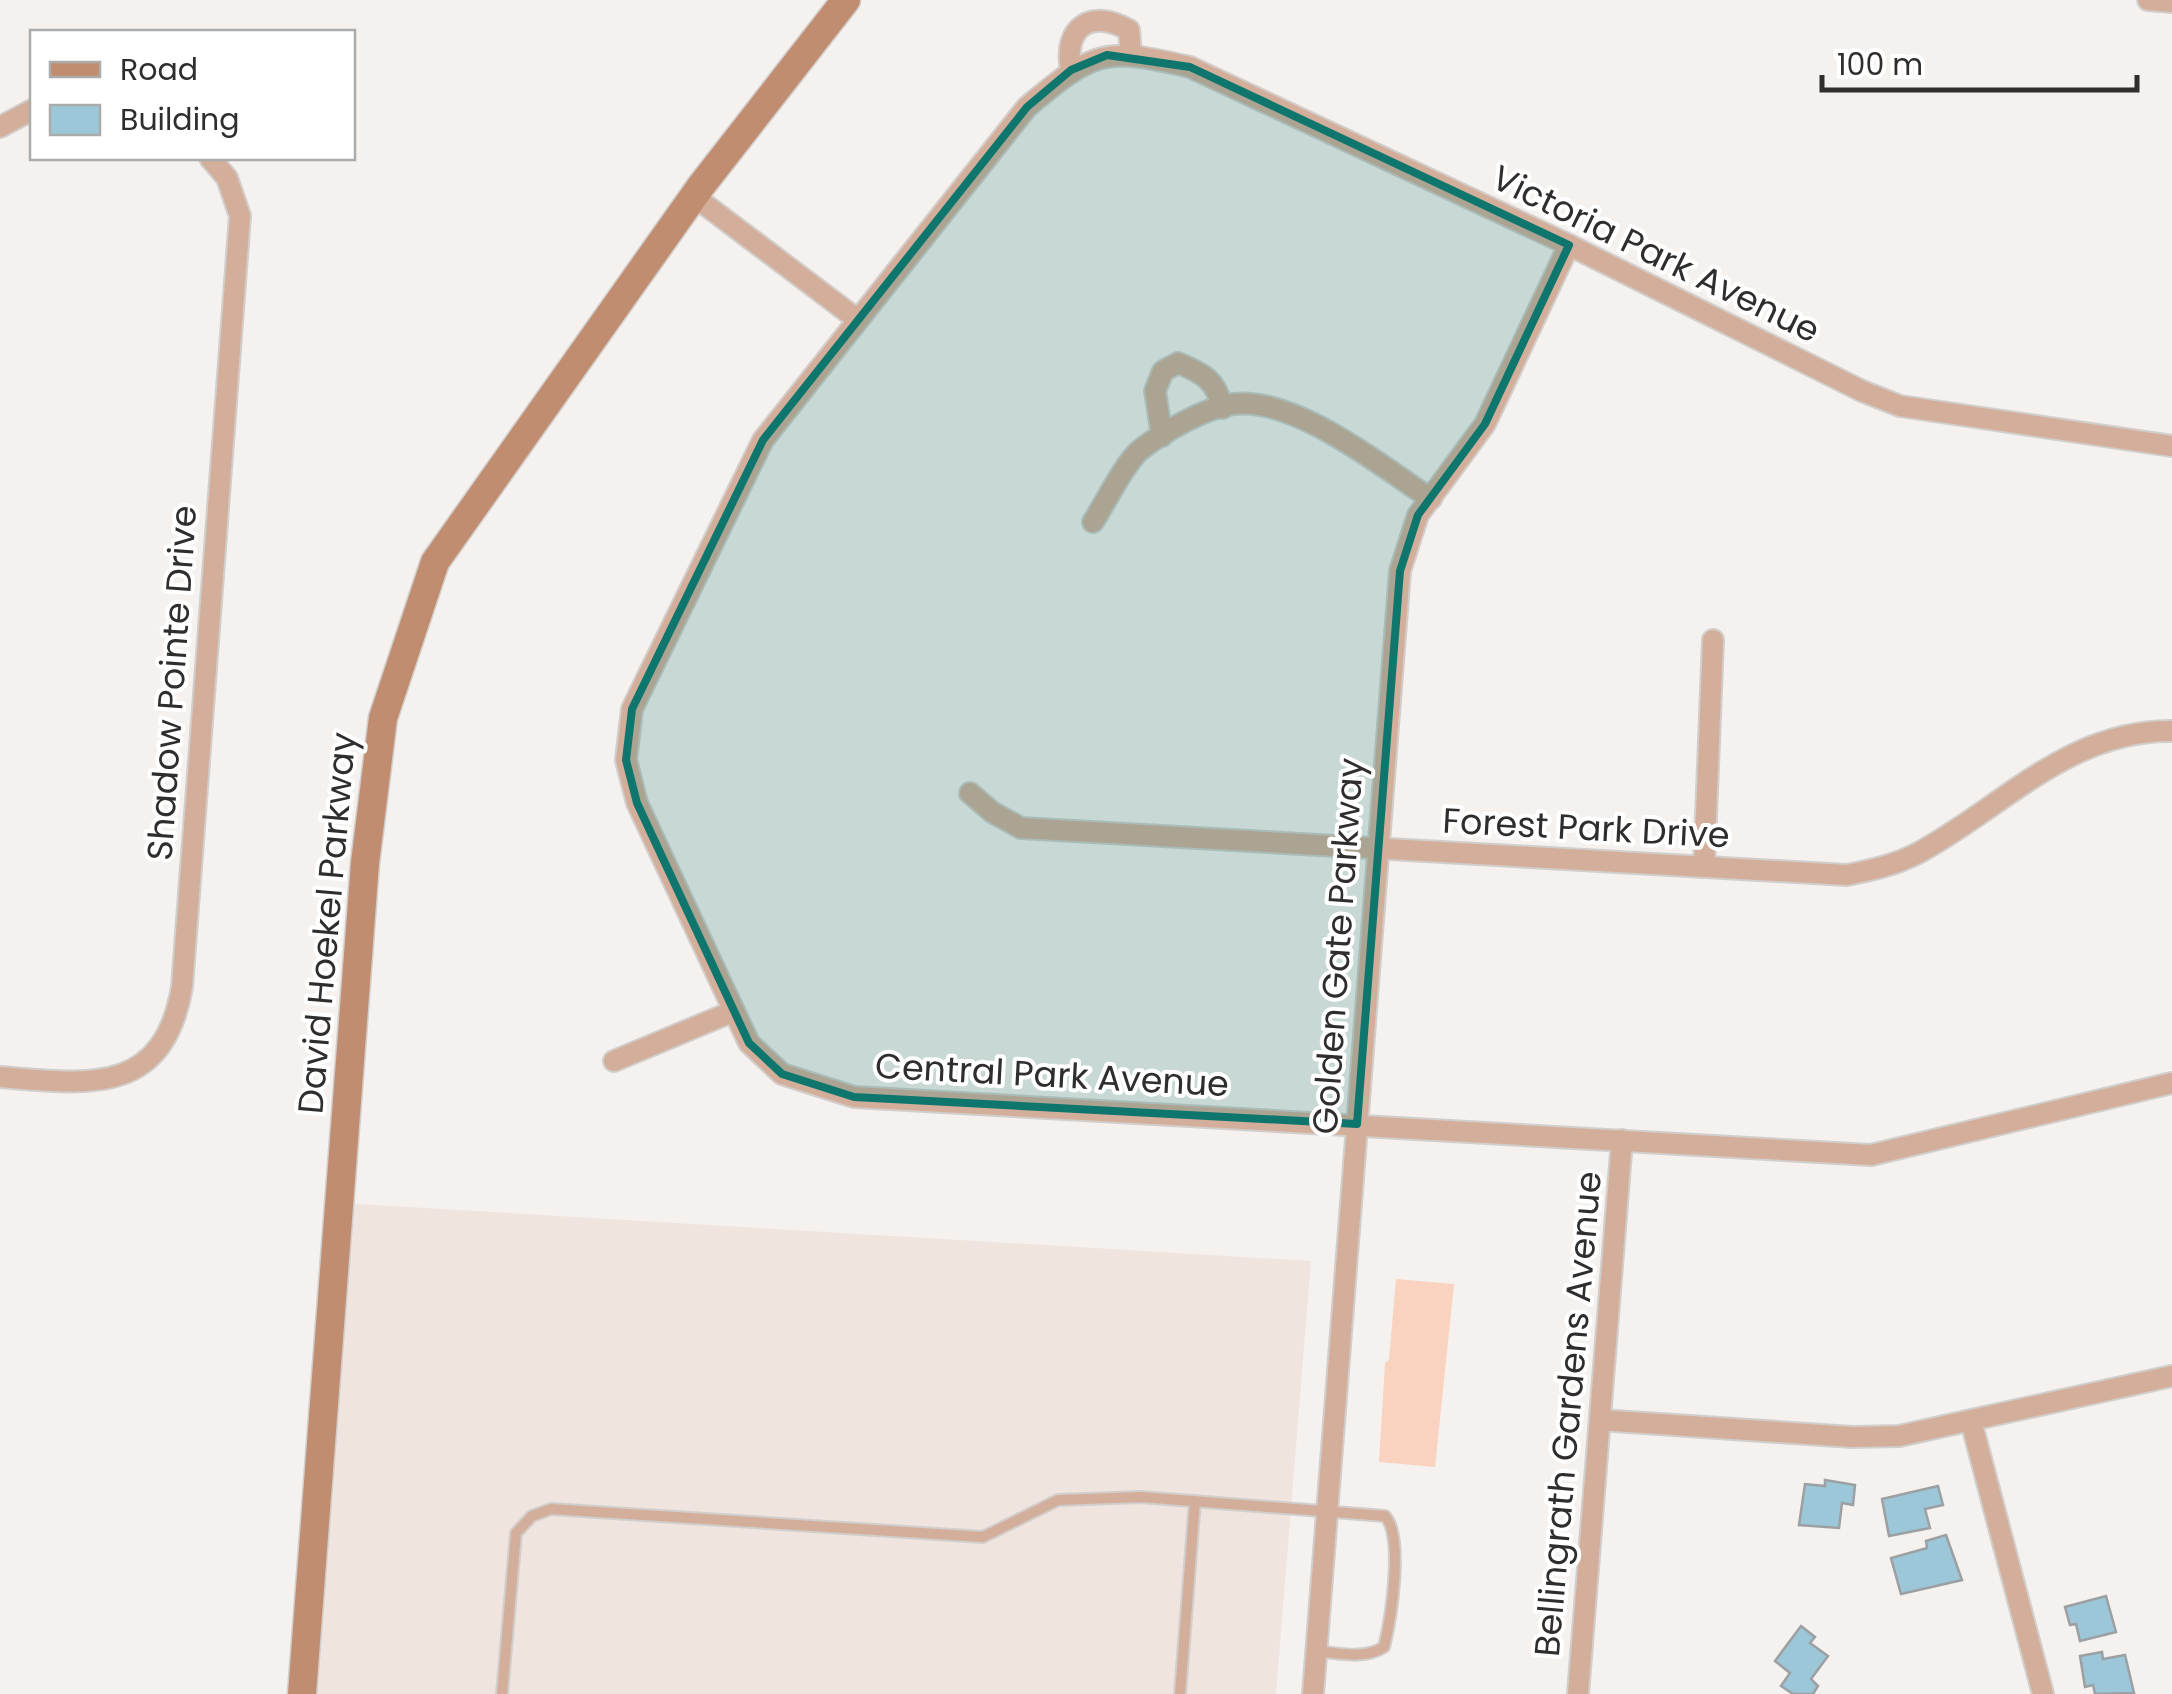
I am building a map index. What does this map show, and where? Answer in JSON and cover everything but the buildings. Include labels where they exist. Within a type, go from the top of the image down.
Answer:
[{"type":"main road","name":"David Hoekel Parkway","points":[[302,1694],[366,863],[383,718],[435,562],[695,197],[846,0]]},
{"type":"street","points":[[2148,0],[2172,2]]},
{"type":"street","points":[[1071,70],[1068,50],[1074,32],[1092,20],[1114,21],[1129,30],[1131,54]]},
{"type":"street","name":"Victoria Park Avenue","points":[[858,320],[1028,106],[1071,70],[1107,55],[1131,54],[1190,67],[1900,406],[2172,446]]},
{"type":"street","points":[[0,126],[30,111]]},
{"type":"street","name":"Shadow Pointe Drive","points":[[0,1076],[83,1084],[114,1080],[160,1046],[176,1021],[182,987],[240,216],[227,178],[212,160]]},
{"type":"street","points":[[695,197],[858,320]]},
{"type":"street","name":"Golden Gate Parkway","points":[[1313,1694],[1400,571],[1418,515],[1486,424],[1569,245]]},
{"type":"street","name":"Central Park Avenue","points":[[858,320],[763,440],[632,709],[626,760],[637,803],[748,1043],[782,1074],[854,1098],[1871,1155],[2172,1083]]},
{"type":"street","points":[[1162,436],[1155,392],[1163,371],[1178,363],[1197,370],[1216,386],[1223,408]]},
{"type":"street","points":[[1094,522],[1137,453],[1183,422],[1234,404],[1284,410],[1330,432],[1431,499]]},
{"type":"street","points":[[1704,867],[1713,640]]},
{"type":"street","name":"Forest Park Drive","points":[[970,794],[1021,828],[1846,876],[1885,867],[1919,852],[2096,742],[2133,732],[2172,730]]},
{"type":"street","points":[[614,1062],[734,1011]]},
{"type":"street","name":"Bellingrath Gardens Avenue","points":[[1578,1694],[1622,1140]]},
{"type":"street","points":[[1600,1420],[1852,1437],[1899,1436],[2172,1376]]},
{"type":"street","points":[[1971,1422],[2043,1694]]},
{"type":"lane","points":[[502,1694],[516,1533],[532,1516],[551,1509],[983,1536],[1058,1500],[1141,1498],[1385,1516],[1394,1532],[1395,1550],[1384,1647],[1374,1654],[1362,1655],[1316,1651]]},
{"type":"lane","points":[[1180,1694],[1196,1501]]},
{"type":"highlighted area","points":[[1107,55],[1190,67],[1569,245],[1485,424],[1418,515],[1400,571],[1357,1124],[854,1097],[782,1074],[749,1043],[637,803],[626,760],[632,709],[763,440],[1027,107],[1071,70]]},
{"type":"shaded area","points":[[341,1203],[1311,1261],[1276,1694],[302,1694]]},
{"type":"shaded area","points":[[1396,1279],[1454,1284],[1435,1467],[1379,1462],[1385,1363],[1389,1360]]}]
